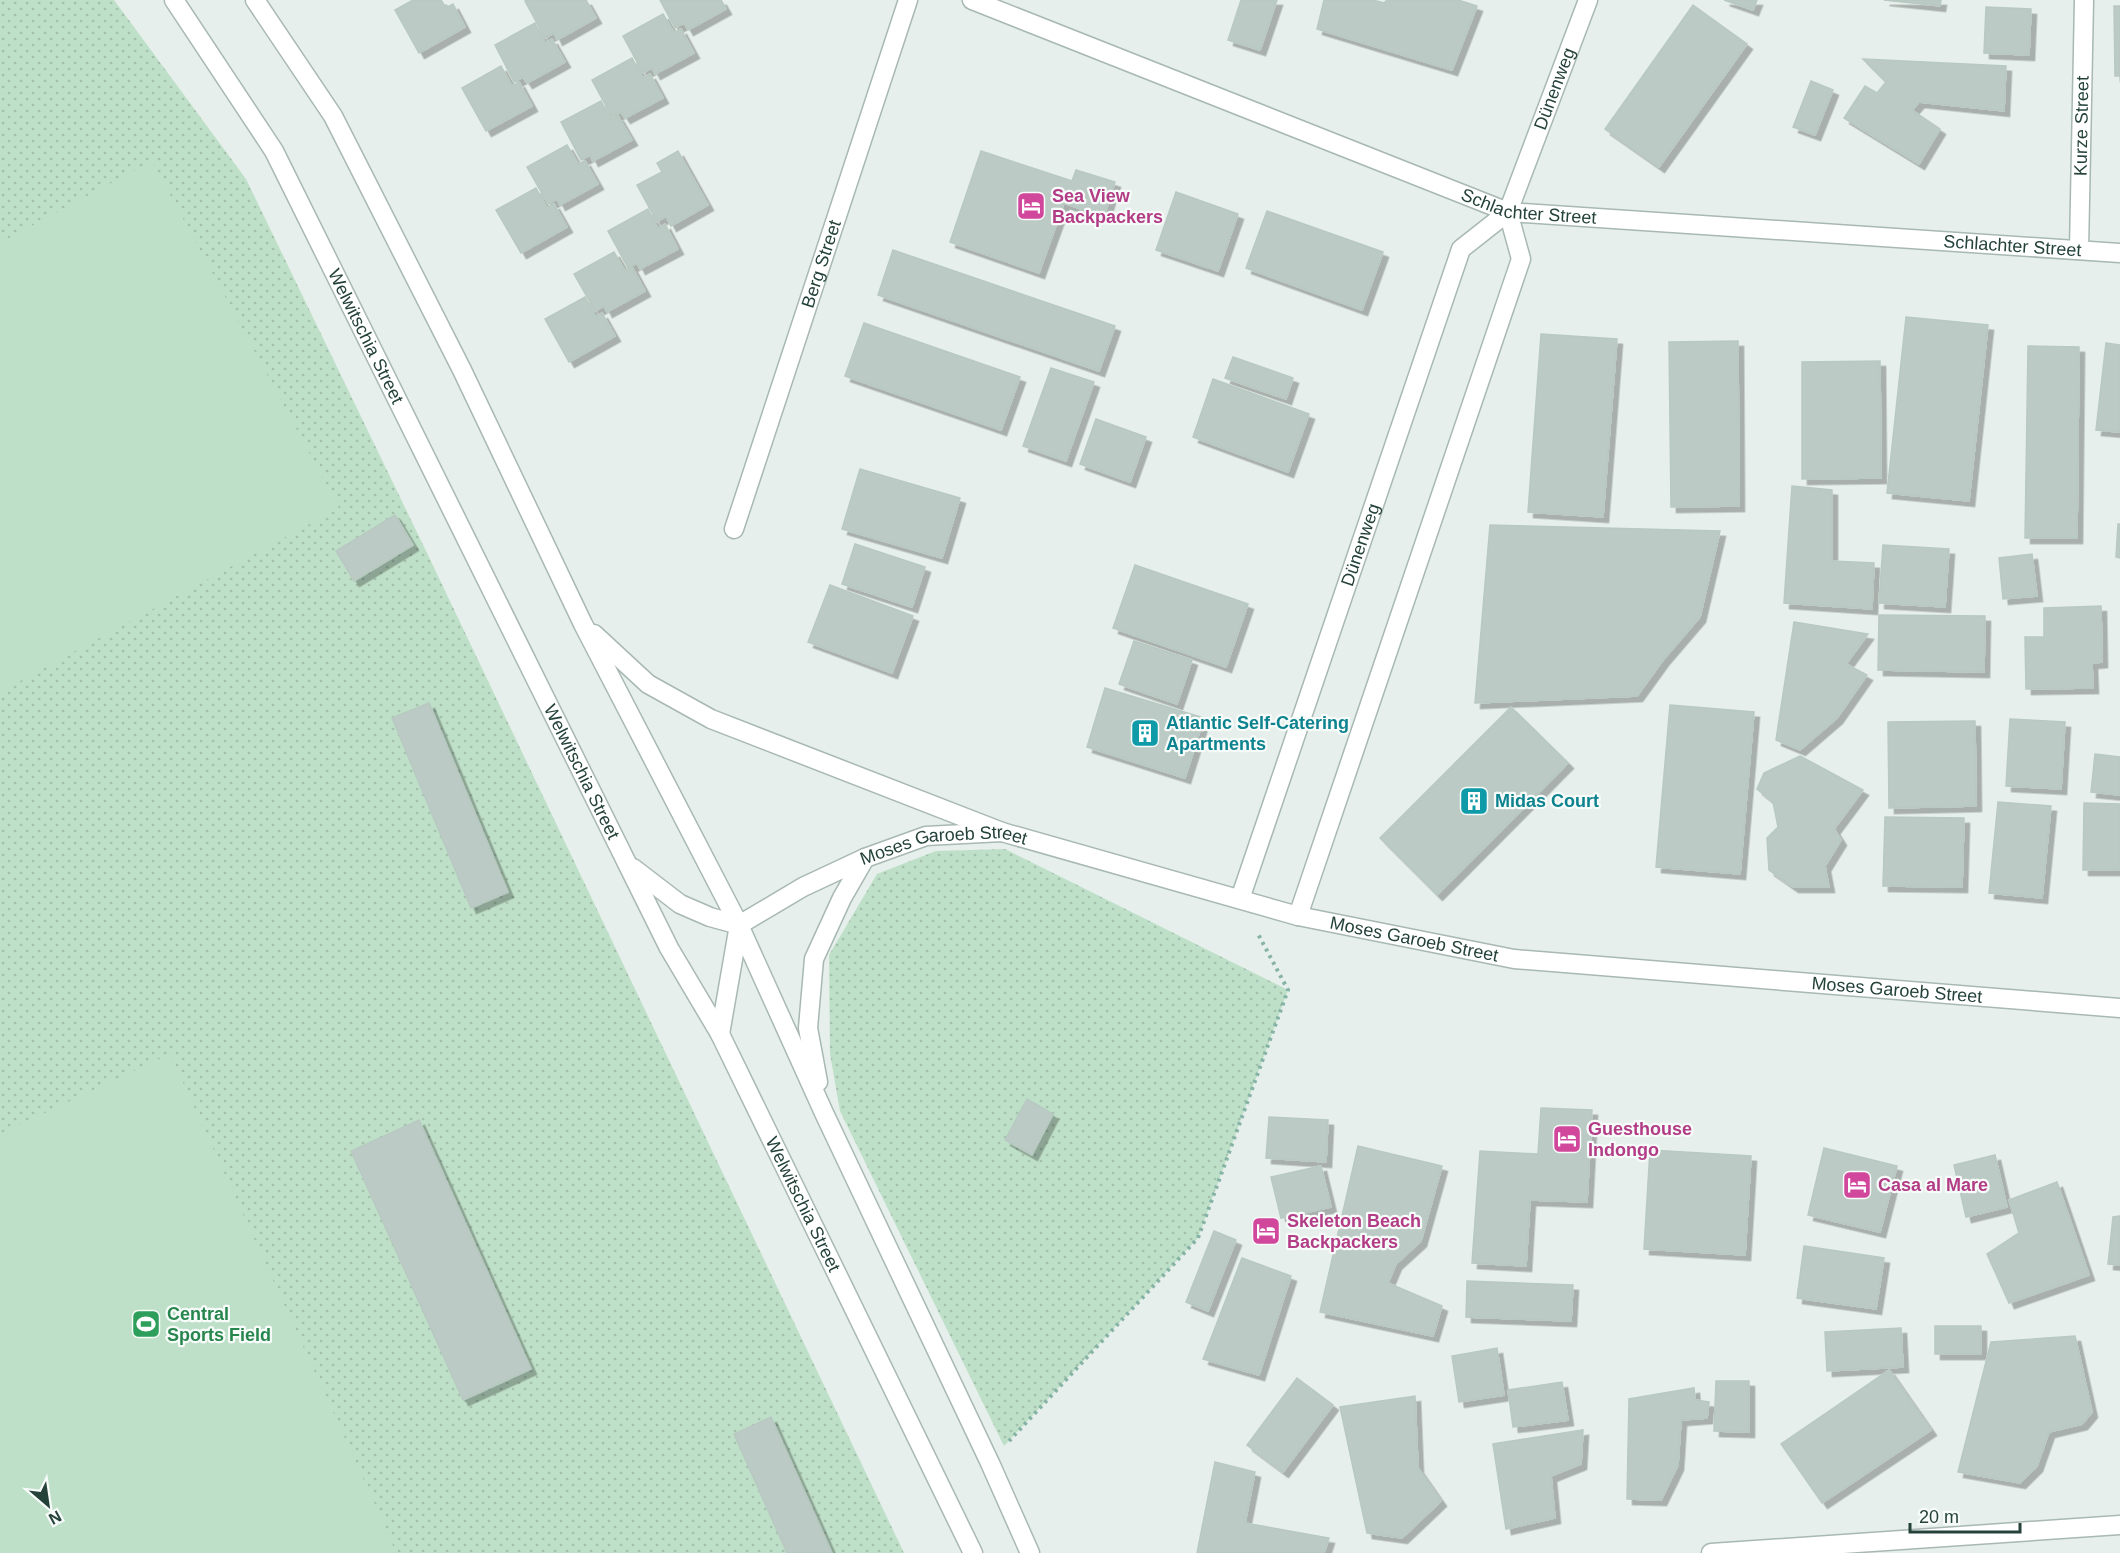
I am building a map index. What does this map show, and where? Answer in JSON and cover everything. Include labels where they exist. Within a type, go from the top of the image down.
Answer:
[{"type":"street","name":"Welwitschia Street","points":[[174,0],[274,151],[669,948],[720,1034],[973,1553]]},
{"type":"street","points":[[255,0],[333,116],[462,370],[583,624],[739,925],[824,1113],[990,1463],[1030,1553]]},
{"type":"street","name":"Berg Street","points":[[734,529],[908,0]]},
{"type":"street","name":"Schlachter Street","points":[[972,0],[1508,212],[2120,253]]},
{"type":"street","name":"Dünenweg","points":[[1240,898],[1461,249],[1508,212],[1588,0]]},
{"type":"street","name":"Kurze Street","points":[[2079,250],[2084,0]]},
{"type":"street","points":[[1298,916],[1521,259],[1508,212]]},
{"type":"street","points":[[583,624],[648,684],[711,719],[1002,832]]},
{"type":"street","name":"Moses Garoeb Street","points":[[739,925],[803,887],[865,858],[927,836],[1002,832],[1298,916],[1514,959],[2120,1008]]},
{"type":"street","points":[[824,1113],[808,1028],[814,959],[842,898],[865,858]]},
{"type":"street","points":[[629,865],[680,904],[710,917],[739,925]]},
{"type":"street","points":[[720,1034],[739,925]]},
{"type":"street","points":[[1711,1553],[2120,1525]]},
{"type":"path","points":[[990,1463],[1198,1238],[1288,990],[1240,898]]},
{"type":"green space","points":[[0,0],[114,0],[246,179],[904,1553],[0,1553]]},
{"type":"green space","points":[[152,161],[339,508],[0,692],[0,243]]},
{"type":"green space","points":[[1005,849],[1288,990],[1198,1238],[1004,1446],[840,1111],[830,1054],[829,955],[877,874],[936,851]]},
{"type":"green space","name":"Central Sports Field","points":[[170,1054],[396,1553],[0,1553],[0,1134]]},
{"type":"building","points":[[413,0],[441,0],[446,8],[453,4],[465,27],[419,53],[395,10]]},
{"type":"building","points":[[586,0],[596,18],[557,40],[554,33],[545,38],[525,1]]},
{"type":"building","points":[[660,0],[721,0],[726,9],[688,30],[684,23],[675,28]]},
{"type":"building","points":[[1241,0],[1277,0],[1260,50],[1228,40]]},
{"type":"building","points":[[1324,0],[1373,0],[1384,3],[1387,0],[1458,0],[1477,6],[1452,70],[1317,29]]},
{"type":"building","points":[[1724,0],[1757,0],[1753,10]]},
{"type":"building","points":[[1884,0],[1941,0],[1940,6]]},
{"type":"building","points":[[1693,5],[1747,44],[1659,167],[1605,129]]},
{"type":"building","points":[[2114,6],[2120,6],[2120,76],[2115,76]]},
{"type":"building","points":[[1986,7],[2031,9],[2029,55],[1984,53]]},
{"type":"building","points":[[663,14],[674,33],[681,29],[694,53],[655,74],[652,68],[643,73],[623,36]]},
{"type":"building","points":[[535,23],[545,43],[552,39],[565,62],[527,83],[523,77],[514,82],[495,45]]},
{"type":"building","points":[[632,58],[643,78],[650,74],[663,98],[625,118],[621,112],[612,117],[592,80]]},
{"type":"building","points":[[1863,59],[2006,66],[2004,111],[1919,102],[1912,110],[1940,129],[1919,164],[1844,118],[1865,86],[1877,93],[1886,82]]},
{"type":"building","points":[[501,66],[512,86],[519,82],[532,106],[486,131],[462,88]]},
{"type":"building","points":[[1811,81],[1833,90],[1815,135],[1793,127]]},
{"type":"building","points":[[601,101],[611,120],[618,116],[632,140],[593,161],[590,155],[581,160],[561,122]]},
{"type":"building","points":[[567,145],[578,164],[585,161],[598,184],[560,205],[557,199],[548,204],[527,167]]},
{"type":"building","points":[[678,151],[708,205],[671,226],[666,216],[657,222],[637,185],[662,172],[657,163]]},
{"type":"building","points":[[981,151],[1072,181],[1076,170],[1115,182],[1104,217],[1064,203],[1039,273],[950,242]]},
{"type":"building","points":[[536,188],[547,208],[554,204],[567,227],[521,253],[496,210]]},
{"type":"building","points":[[1176,192],[1238,214],[1218,271],[1156,250]]},
{"type":"building","points":[[648,209],[658,229],[665,224],[678,249],[640,269],[637,263],[628,268],[608,231]]},
{"type":"building","points":[[1267,211],[1383,252],[1362,310],[1246,268]]},
{"type":"building","points":[[893,250],[1115,326],[1099,371],[878,295]]},
{"type":"building","points":[[614,252],[625,271],[632,267],[645,291],[607,312],[604,306],[595,311],[574,274]]},
{"type":"building","points":[[585,297],[596,317],[602,313],[615,336],[569,362],[545,319]]},
{"type":"building","points":[[1906,317],[1988,325],[1969,501],[1887,493]]},
{"type":"building","points":[[864,323],[1020,377],[1001,430],[845,376]]},
{"type":"building","points":[[1541,334],[1617,339],[1603,517],[1528,512]]},
{"type":"building","points":[[1738,341],[1739,506],[1671,507],[1669,342]]},
{"type":"building","points":[[2106,343],[2120,345],[2120,432],[2096,430]]},
{"type":"building","points":[[2028,346],[2079,347],[2077,538],[2025,538]]},
{"type":"building","points":[[1233,357],[1293,378],[1286,399],[1225,378]]},
{"type":"building","points":[[1880,361],[1881,478],[1802,479],[1802,362]]},
{"type":"building","points":[[1051,368],[1094,382],[1066,461],[1023,446]]},
{"type":"building","points":[[1213,379],[1309,414],[1288,472],[1193,437]]},
{"type":"building","points":[[1096,419],[1146,437],[1130,482],[1080,464]]},
{"type":"building","points":[[860,469],[960,498],[942,558],[842,529]]},
{"type":"building","points":[[1792,486],[1832,490],[1832,561],[1874,563],[1872,609],[1784,603]]},
{"type":"building","points":[[395,515],[413,545],[354,581],[336,551]]},
{"type":"building","points":[[2118,524],[2120,524],[2120,558],[2116,557]]},
{"type":"building","points":[[1490,525],[1720,531],[1700,617],[1663,660],[1637,696],[1475,703]]},
{"type":"building","points":[[855,544],[925,567],[912,607],[842,584]]},
{"type":"building","points":[[1883,545],[1949,549],[1945,607],[1879,603]]},
{"type":"building","points":[[2032,554],[2037,596],[2003,599],[1999,558]]},
{"type":"building","points":[[1135,565],[1248,604],[1226,667],[1113,628]]},
{"type":"building","points":[[830,585],[913,616],[892,673],[808,642]]},
{"type":"building","points":[[2101,606],[2102,662],[2092,663],[2093,688],[2026,689],[2025,637],[2044,637],[2044,608]]},
{"type":"building","points":[[1879,615],[1985,616],[1984,672],[1878,670]]},
{"type":"building","points":[[1794,622],[1868,634],[1846,664],[1867,675],[1837,718],[1800,750],[1776,740]]},
{"type":"building","points":[[1134,641],[1192,660],[1177,704],[1119,684]]},
{"type":"building","name":"Atlantic Self-Catering Apartments","points":[[1105,688],[1204,718],[1185,778],[1087,747]]},
{"type":"building","points":[[429,703],[508,892],[471,908],[392,718]]},
{"type":"building","points":[[1670,705],[1754,712],[1740,874],[1656,867]]},
{"type":"building","name":"Midas Court","points":[[1511,707],[1568,763],[1437,895],[1380,838]]},
{"type":"building","points":[[2010,719],[2065,722],[2061,789],[2006,786]]},
{"type":"building","points":[[1975,721],[1976,806],[1889,808],[1888,722]]},
{"type":"building","points":[[2095,754],[2120,757],[2120,795],[2091,792]]},
{"type":"building","points":[[1800,756],[1863,790],[1834,829],[1841,840],[1825,866],[1829,887],[1793,887],[1769,870],[1767,838],[1778,827],[1773,802],[1757,789],[1764,773]]},
{"type":"building","points":[[1998,802],[2051,806],[2042,898],[1989,893]]},
{"type":"building","points":[[2084,803],[2120,804],[2120,870],[2083,870]]},
{"type":"building","points":[[1885,817],[1964,818],[1962,887],[1883,886]]},
{"type":"building","points":[[1027,1099],[1053,1114],[1032,1155],[1005,1140]]},
{"type":"building","points":[[1541,1108],[1592,1110],[1587,1202],[1530,1200],[1526,1266],[1472,1263],[1480,1151],[1538,1154]]},
{"type":"building","points":[[1269,1117],[1328,1120],[1326,1162],[1266,1158]]},
{"type":"building","points":[[419,1120],[531,1369],[463,1400],[351,1151]]},
{"type":"building","points":[[1358,1146],[1442,1166],[1421,1241],[1396,1264],[1388,1283],[1442,1306],[1433,1336],[1320,1312]]},
{"type":"building","points":[[1824,1148],[1897,1166],[1880,1232],[1808,1215]]},
{"type":"building","points":[[1650,1150],[1751,1156],[1745,1255],[1644,1249]]},
{"type":"building","points":[[1995,1155],[2007,1207],[1966,1217],[1954,1165]]},
{"type":"building","points":[[1321,1166],[1331,1207],[1281,1218],[1271,1177]]},
{"type":"building","points":[[2057,1182],[2089,1275],[2009,1303],[1987,1254],[2019,1233],[2009,1200]]},
{"type":"building","points":[[2120,1216],[2120,1265],[2108,1264],[2113,1217]]},
{"type":"building","points":[[1214,1231],[1236,1240],[1208,1311],[1186,1302]]},
{"type":"building","points":[[1804,1246],[1884,1258],[1876,1309],[1797,1298]]},
{"type":"building","points":[[1242,1258],[1291,1276],[1259,1375],[1203,1359]]},
{"type":"building","points":[[1467,1281],[1573,1285],[1571,1321],[1466,1317]]},
{"type":"building","points":[[1935,1326],[1981,1326],[1981,1354],[1935,1354]]},
{"type":"building","points":[[1901,1328],[1903,1367],[1827,1371],[1825,1332]]},
{"type":"building","points":[[2075,1336],[2092,1412],[2082,1424],[2049,1432],[2037,1466],[2020,1483],[1958,1472],[1991,1342]]},
{"type":"building","points":[[1497,1348],[1504,1395],[1459,1402],[1452,1356]]},
{"type":"building","points":[[1889,1370],[1931,1430],[1822,1503],[1781,1444]]},
{"type":"building","points":[[1297,1378],[1333,1405],[1283,1472],[1247,1445]]},
{"type":"building","points":[[1716,1381],[1749,1381],[1749,1432],[1714,1431]]},
{"type":"building","points":[[1562,1382],[1568,1420],[1513,1427],[1508,1390]]},
{"type":"building","points":[[1694,1388],[1695,1400],[1709,1402],[1707,1418],[1681,1420],[1678,1465],[1661,1500],[1627,1499],[1629,1399]]},
{"type":"building","points":[[1415,1396],[1418,1468],[1441,1501],[1402,1538],[1367,1533],[1340,1407]]},
{"type":"building","points":[[771,1417],[832,1553],[787,1553],[734,1434]]},
{"type":"building","points":[[1583,1430],[1581,1464],[1551,1476],[1555,1518],[1506,1529],[1493,1444]]},
{"type":"building","points":[[1215,1462],[1255,1472],[1245,1523],[1329,1538],[1324,1553],[1197,1553]]},
{"type":"place","name":"Sea View Backpackers","points":[[1031,206]]},
{"type":"place","name":"Atlantic Self-Catering Apartments","points":[[1145,733]]},
{"type":"place","name":"Midas Court","points":[[1474,801]]},
{"type":"place","name":"Guesthouse Indongo","points":[[1567,1139]]},
{"type":"place","name":"Casa al Mare","points":[[1857,1185]]},
{"type":"place","name":"Skeleton Beach Backpackers","points":[[1266,1231]]},
{"type":"place","name":"Central Sports Field","points":[[146,1324]]}]
